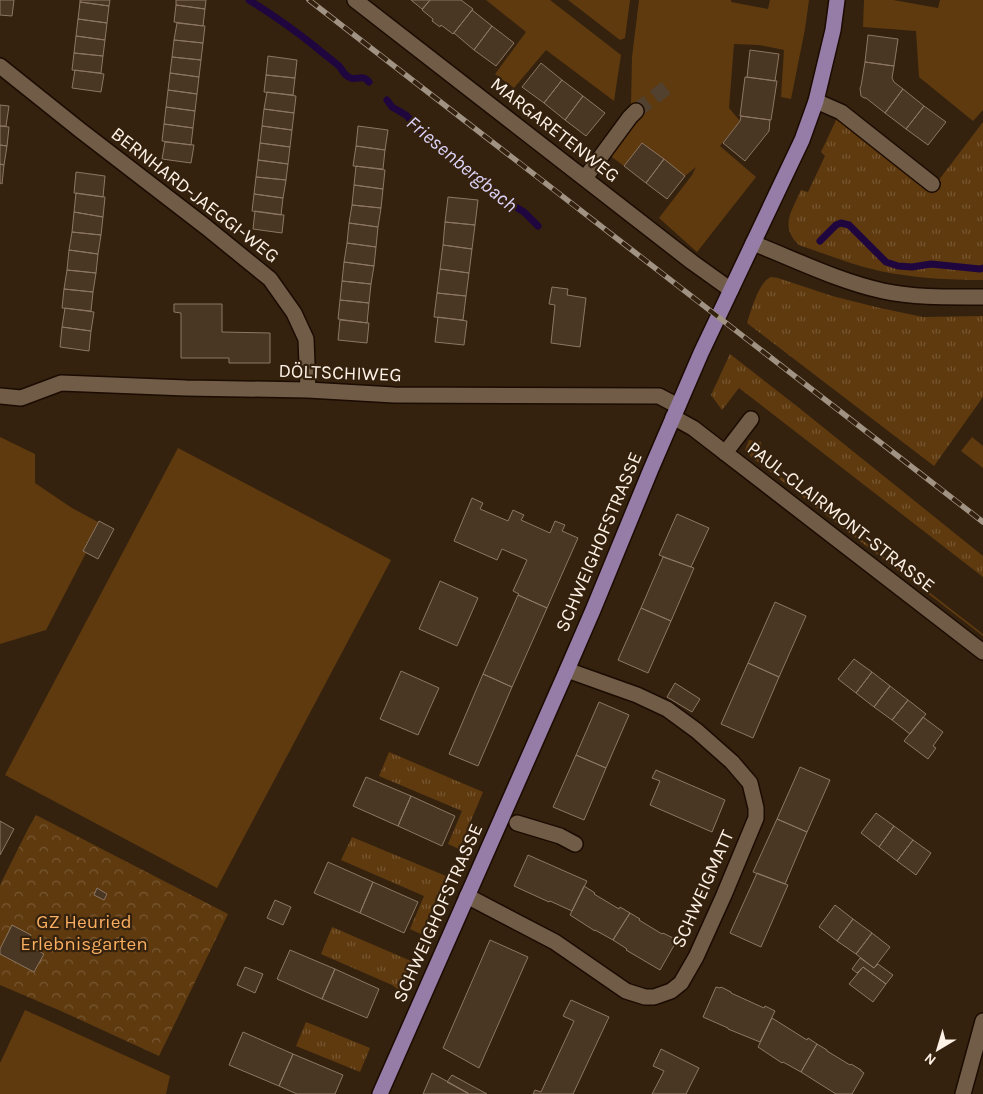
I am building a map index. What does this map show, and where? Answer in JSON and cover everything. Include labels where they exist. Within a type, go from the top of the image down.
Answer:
[{"type":"main road","name":"SCHWEIGHOFSTRASSE","points":[[380,1094],[593,610],[650,468],[701,353],[802,140],[816,101],[833,30],[837,0]]},
{"type":"street","name":"MARGARETENWEG","points":[[355,0],[692,262],[731,290]]},
{"type":"street","name":"BERNHARD-JAEGGI-WEG","points":[[0,66],[270,279],[294,313],[306,339],[308,390]]},
{"type":"street","points":[[816,101],[841,112],[932,184]]},
{"type":"street","points":[[585,178],[636,111]]},
{"type":"street","points":[[753,243],[841,279],[884,291],[931,297],[983,296]]},
{"type":"street","name":"DÖLTSCHIWEG","points":[[0,396],[21,398],[61,383],[308,390],[394,395],[658,396],[676,412]]},
{"type":"street","name":"PAUL-CLAIRMONT-STRASSE","points":[[676,412],[693,428],[983,652]]},
{"type":"street","points":[[725,453],[751,419]]},
{"type":"street","name":"SCHWEIGMATT","points":[[467,896],[555,942],[626,990],[645,997],[671,991],[681,983],[696,957],[724,894],[756,818],[756,808],[750,783],[732,762],[697,731],[667,709],[637,695],[567,670]]},
{"type":"street","points":[[517,823],[560,836],[575,844]]},
{"type":"street","points":[[963,1094],[983,1021]]},
{"type":"green space","points":[[486,0],[550,0],[621,55],[614,101],[546,50],[514,88],[495,74],[526,32]]},
{"type":"green space","points":[[568,0],[630,0],[625,38],[620,40]]},
{"type":"green space","points":[[639,0],[731,0],[731,2],[768,9],[770,0],[809,0],[791,99],[781,97],[784,50],[759,45],[734,44],[729,108],[740,121],[720,146],[756,177],[697,252],[659,218],[696,167],[685,176],[642,143],[624,166],[609,155],[640,117],[631,104],[632,57]]},
{"type":"green space","points":[[864,0],[893,0],[938,8],[940,0],[983,0],[983,110],[973,121],[919,77],[916,31],[863,27]]},
{"type":"green space","points":[[838,116],[932,189],[983,122],[983,280],[931,278],[880,271],[859,266],[799,245],[790,231],[788,225],[789,218],[801,190],[808,192],[825,156],[821,152]]},
{"type":"green space","points":[[771,277],[832,296],[923,317],[983,316],[983,397],[934,466],[747,323],[759,290]]},
{"type":"green space","points":[[730,354],[983,556],[983,577],[739,388],[722,410],[711,395]]},
{"type":"green space","points":[[0,437],[35,454],[35,483],[72,508],[98,522],[83,551],[86,553],[46,630],[0,644]]},
{"type":"green space","points":[[972,437],[983,446],[983,468],[961,451]]},
{"type":"green space","points":[[749,440],[761,442],[763,463],[983,634],[983,636],[751,457],[745,450]]},
{"type":"green space","points":[[178,448],[391,560],[217,888],[5,775]]},
{"type":"green space","points":[[389,752],[483,792],[459,849],[448,844],[462,811],[379,776]]},
{"type":"green space","name":"GZ Heuried Erlebnisgarten","points":[[36,815],[228,914],[159,1056],[0,985],[0,885]]},
{"type":"green space","points":[[352,837],[446,876],[421,934],[410,929],[424,896],[341,860]]},
{"type":"green space","points":[[332,927],[411,961],[399,990],[392,985],[321,954]]},
{"type":"green space","points":[[25,1010],[170,1076],[166,1094],[0,1094],[0,1063]]},
{"type":"green space","points":[[306,1022],[370,1048],[360,1072],[296,1046]]},
{"type":"building","points":[[0,0],[14,0],[12,16],[0,15]]},
{"type":"building","points":[[80,0],[110,0],[109,6],[80,2]]},
{"type":"building","points":[[176,0],[206,0],[205,9],[176,5]]},
{"type":"building","points":[[411,0],[430,0],[422,9]]},
{"type":"building","points":[[430,0],[461,0],[473,9],[453,34],[432,21],[433,19],[422,10]]},
{"type":"building","points":[[80,2],[109,6],[107,23],[78,19]]},
{"type":"building","points":[[176,5],[205,9],[203,26],[174,22]]},
{"type":"building","points":[[472,10],[492,26],[474,50],[454,33]]},
{"type":"building","points":[[78,19],[107,23],[105,40],[76,36]]},
{"type":"building","points":[[177,23],[205,26],[203,43],[174,40]]},
{"type":"building","points":[[492,26],[514,43],[496,66],[474,50]]},
{"type":"building","points":[[868,35],[898,39],[894,66],[865,62]]},
{"type":"building","points":[[76,36],[105,40],[103,56],[74,53]]},
{"type":"building","points":[[174,40],[203,43],[201,60],[172,57]]},
{"type":"building","points":[[750,50],[779,54],[775,81],[747,77]]},
{"type":"building","points":[[74,53],[103,56],[101,73],[72,70]]},
{"type":"building","points":[[268,56],[297,60],[295,78],[266,75]]},
{"type":"building","points":[[172,57],[201,60],[199,77],[170,73]]},
{"type":"building","points":[[865,62],[894,66],[892,78],[903,89],[885,113],[861,96],[860,88]]},
{"type":"building","points":[[541,63],[562,80],[544,103],[522,87]]},
{"type":"building","points":[[75,70],[104,74],[101,92],[72,88]]},
{"type":"building","points":[[170,73],[199,77],[197,94],[168,90]]},
{"type":"building","points":[[266,75],[295,78],[293,95],[264,92]]},
{"type":"building","points":[[745,77],[777,81],[771,120],[740,116]]},
{"type":"building","points":[[562,80],[583,96],[565,120],[544,103]]},
{"type":"building","points":[[903,89],[924,106],[906,129],[885,113]]},
{"type":"building","points":[[168,90],[197,94],[195,111],[166,107]]},
{"type":"building","points":[[267,92],[296,96],[294,113],[264,109]]},
{"type":"building","points":[[583,96],[605,113],[586,136],[565,120]]},
{"type":"building","points":[[0,105],[9,106],[6,126],[0,126]]},
{"type":"building","points":[[924,106],[946,122],[928,145],[906,129]]},
{"type":"building","points":[[166,107],[195,111],[193,128],[164,124]]},
{"type":"building","points":[[264,109],[294,113],[292,130],[262,126]]},
{"type":"building","points":[[741,116],[770,120],[769,131],[745,161],[723,143],[740,121]]},
{"type":"building","points":[[164,124],[193,128],[191,145],[162,141]]},
{"type":"building","points":[[0,126],[9,127],[7,146],[0,145]]},
{"type":"building","points":[[262,126],[292,130],[290,147],[260,143]]},
{"type":"building","points":[[358,126],[388,130],[385,150],[356,146]]},
{"type":"building","points":[[165,142],[194,145],[191,163],[162,159]]},
{"type":"building","points":[[260,143],[290,147],[288,164],[258,160]]},
{"type":"building","points":[[642,143],[664,159],[646,183],[624,166]]},
{"type":"building","points":[[0,145],[7,146],[4,165],[0,164]]},
{"type":"building","points":[[356,146],[385,150],[383,169],[353,166]]},
{"type":"building","points":[[664,159],[685,176],[667,199],[646,183]]},
{"type":"building","points":[[258,160],[288,164],[286,180],[256,177]]},
{"type":"building","points":[[0,164],[4,165],[2,184],[0,183]]},
{"type":"building","points":[[356,166],[385,170],[383,189],[354,185]]},
{"type":"building","points":[[76,172],[105,176],[103,197],[74,193]]},
{"type":"building","points":[[256,177],[286,180],[283,198],[254,194]]},
{"type":"building","points":[[354,185],[383,189],[381,208],[352,205]]},
{"type":"building","points":[[76,193],[105,197],[103,217],[74,212]]},
{"type":"building","points":[[254,194],[283,198],[281,215],[252,211]]},
{"type":"building","points":[[448,197],[478,200],[475,225],[445,222]]},
{"type":"building","points":[[352,205],[381,208],[378,227],[349,223]]},
{"type":"building","points":[[255,211],[284,215],[282,233],[253,229]]},
{"type":"building","points":[[74,212],[103,217],[101,235],[72,232]]},
{"type":"building","points":[[445,222],[475,225],[472,249],[443,245]]},
{"type":"building","points":[[349,223],[378,227],[376,247],[347,243]]},
{"type":"building","points":[[72,232],[101,235],[98,254],[69,250]]},
{"type":"building","points":[[347,243],[376,247],[374,266],[344,262]]},
{"type":"building","points":[[443,245],[472,249],[469,273],[440,269]]},
{"type":"building","points":[[69,250],[98,254],[96,273],[67,270]]},
{"type":"building","points":[[344,262],[374,266],[371,284],[342,281]]},
{"type":"building","points":[[440,269],[469,273],[466,296],[437,293]]},
{"type":"building","points":[[67,270],[96,273],[93,292],[64,289]]},
{"type":"building","points":[[342,281],[371,284],[369,303],[340,300]]},
{"type":"building","points":[[552,287],[568,289],[567,295],[586,298],[580,347],[551,343],[555,305],[549,304]]},
{"type":"building","points":[[64,289],[93,292],[91,311],[62,308]]},
{"type":"building","points":[[437,293],[466,296],[463,320],[434,317]]},
{"type":"building","points":[[340,300],[369,303],[367,323],[338,319]]},
{"type":"building","points":[[174,304],[222,304],[222,332],[270,333],[270,363],[229,363],[229,358],[181,358],[181,313],[174,312]]},
{"type":"building","points":[[65,308],[94,312],[91,331],[62,327]]},
{"type":"building","points":[[438,317],[467,321],[464,345],[435,342]]},
{"type":"building","points":[[340,320],[369,323],[367,343],[338,340]]},
{"type":"building","points":[[62,327],[91,331],[89,351],[60,347]]},
{"type":"building","points":[[472,498],[483,503],[480,509],[508,521],[513,510],[524,515],[521,520],[550,533],[555,521],[565,525],[562,531],[578,538],[547,608],[513,591],[527,560],[502,549],[497,560],[454,541]]},
{"type":"building","points":[[677,514],[709,528],[691,567],[659,555]]},
{"type":"building","points":[[99,521],[114,529],[98,559],[83,551]]},
{"type":"building","points":[[663,557],[694,568],[671,621],[641,608]]},
{"type":"building","points":[[440,581],[478,598],[457,646],[419,629]]},
{"type":"building","points":[[518,595],[547,608],[512,687],[483,674]]},
{"type":"building","points":[[775,602],[806,616],[779,677],[748,663]]},
{"type":"building","points":[[641,608],[671,621],[648,673],[618,660]]},
{"type":"building","points":[[854,659],[872,672],[856,693],[838,679]]},
{"type":"building","points":[[748,663],[779,677],[753,738],[721,724]]},
{"type":"building","points":[[401,671],[439,688],[418,735],[380,719]]},
{"type":"building","points":[[872,672],[890,686],[874,707],[856,693]]},
{"type":"building","points":[[483,674],[512,687],[478,766],[449,754]]},
{"type":"building","points":[[675,683],[700,699],[692,712],[667,697]]},
{"type":"building","points":[[890,686],[908,700],[892,720],[874,707]]},
{"type":"building","points":[[908,700],[926,714],[910,734],[892,720]]},
{"type":"building","points":[[599,702],[629,715],[606,768],[576,755]]},
{"type":"building","points":[[923,717],[943,732],[933,746],[936,748],[928,759],[904,741]]},
{"type":"building","points":[[576,755],[606,768],[584,820],[553,807]]},
{"type":"building","points":[[800,767],[830,780],[807,832],[777,819]]},
{"type":"building","points":[[656,770],[725,800],[712,832],[650,805],[660,781],[652,778]]},
{"type":"building","points":[[366,777],[411,796],[398,826],[353,806]]},
{"type":"building","points":[[411,796],[455,816],[442,846],[398,826]]},
{"type":"building","points":[[876,813],[894,826],[879,847],[861,833]]},
{"type":"building","points":[[777,819],[807,832],[785,884],[753,872]]},
{"type":"building","points":[[0,821],[14,829],[0,855]]},
{"type":"building","points":[[894,826],[913,840],[897,861],[879,847]]},
{"type":"building","points":[[913,840],[931,853],[916,875],[897,861]]},
{"type":"building","points":[[528,855],[587,881],[572,911],[514,886]]},
{"type":"building","points":[[328,862],[373,882],[360,913],[314,893]]},
{"type":"building","points":[[757,873],[788,885],[761,947],[730,933]]},
{"type":"building","points":[[373,882],[418,902],[404,933],[360,913]]},
{"type":"building","points":[[584,886],[619,909],[620,907],[630,913],[613,940],[570,915]]},
{"type":"building","points":[[97,888],[107,894],[104,900],[94,895]]},
{"type":"building","points":[[275,900],[291,907],[283,925],[267,918]]},
{"type":"building","points":[[835,905],[853,919],[837,941],[819,927]]},
{"type":"building","points":[[630,913],[662,934],[673,938],[672,940],[676,942],[660,970],[613,940]]},
{"type":"building","points":[[853,919],[872,933],[856,954],[837,941]]},
{"type":"building","points":[[12,925],[31,935],[26,944],[44,954],[34,972],[0,954],[0,949]]},
{"type":"building","points":[[872,933],[890,947],[874,968],[856,954]]},
{"type":"building","points":[[490,940],[528,957],[479,1068],[443,1048]]},
{"type":"building","points":[[290,950],[335,969],[322,999],[277,979]]},
{"type":"building","points":[[860,958],[874,968],[878,964],[893,975],[886,984],[863,967],[857,973],[852,969]]},
{"type":"building","points":[[245,967],[263,974],[255,993],[237,985]]},
{"type":"building","points":[[863,967],[886,984],[873,1002],[849,984]]},
{"type":"building","points":[[335,969],[379,989],[367,1018],[322,999]]},
{"type":"building","points":[[716,987],[721,987],[764,1008],[765,1006],[775,1011],[760,1042],[703,1017]]},
{"type":"building","points":[[571,1000],[609,1017],[573,1094],[533,1094],[535,1090],[541,1092],[574,1021],[563,1016]]},
{"type":"building","points":[[772,1018],[807,1040],[808,1038],[817,1044],[801,1072],[782,1063],[758,1047]]},
{"type":"building","points":[[243,1032],[293,1054],[279,1086],[229,1065]]},
{"type":"building","points":[[817,1044],[864,1073],[852,1094],[836,1094],[801,1072]]},
{"type":"building","points":[[661,1049],[699,1068],[686,1094],[652,1094],[664,1071],[653,1066]]},
{"type":"building","points":[[293,1054],[343,1075],[335,1094],[297,1094],[279,1086]]},
{"type":"building","points":[[432,1073],[468,1093],[468,1094],[423,1094]]},
{"type":"building","points":[[452,1075],[487,1094],[469,1094],[447,1082]]},
{"type":"waterway","name":"Friesenbergbach","points":[[249,0],[310,42],[339,66],[349,77],[363,78],[369,82]]},
{"type":"waterway","name":"Friesenbergbach","points":[[387,100],[392,107],[406,115],[425,136],[474,173],[509,203],[524,212],[538,226]]},
{"type":"waterway","name":"Friesenbergbach","points":[[820,241],[836,225],[841,223],[849,225],[886,262],[898,266],[912,267],[931,264],[983,268]]},
{"type":"tunnel","points":[[636,111],[670,85]]},
{"type":"railway","points":[[309,0],[983,522]]}]
